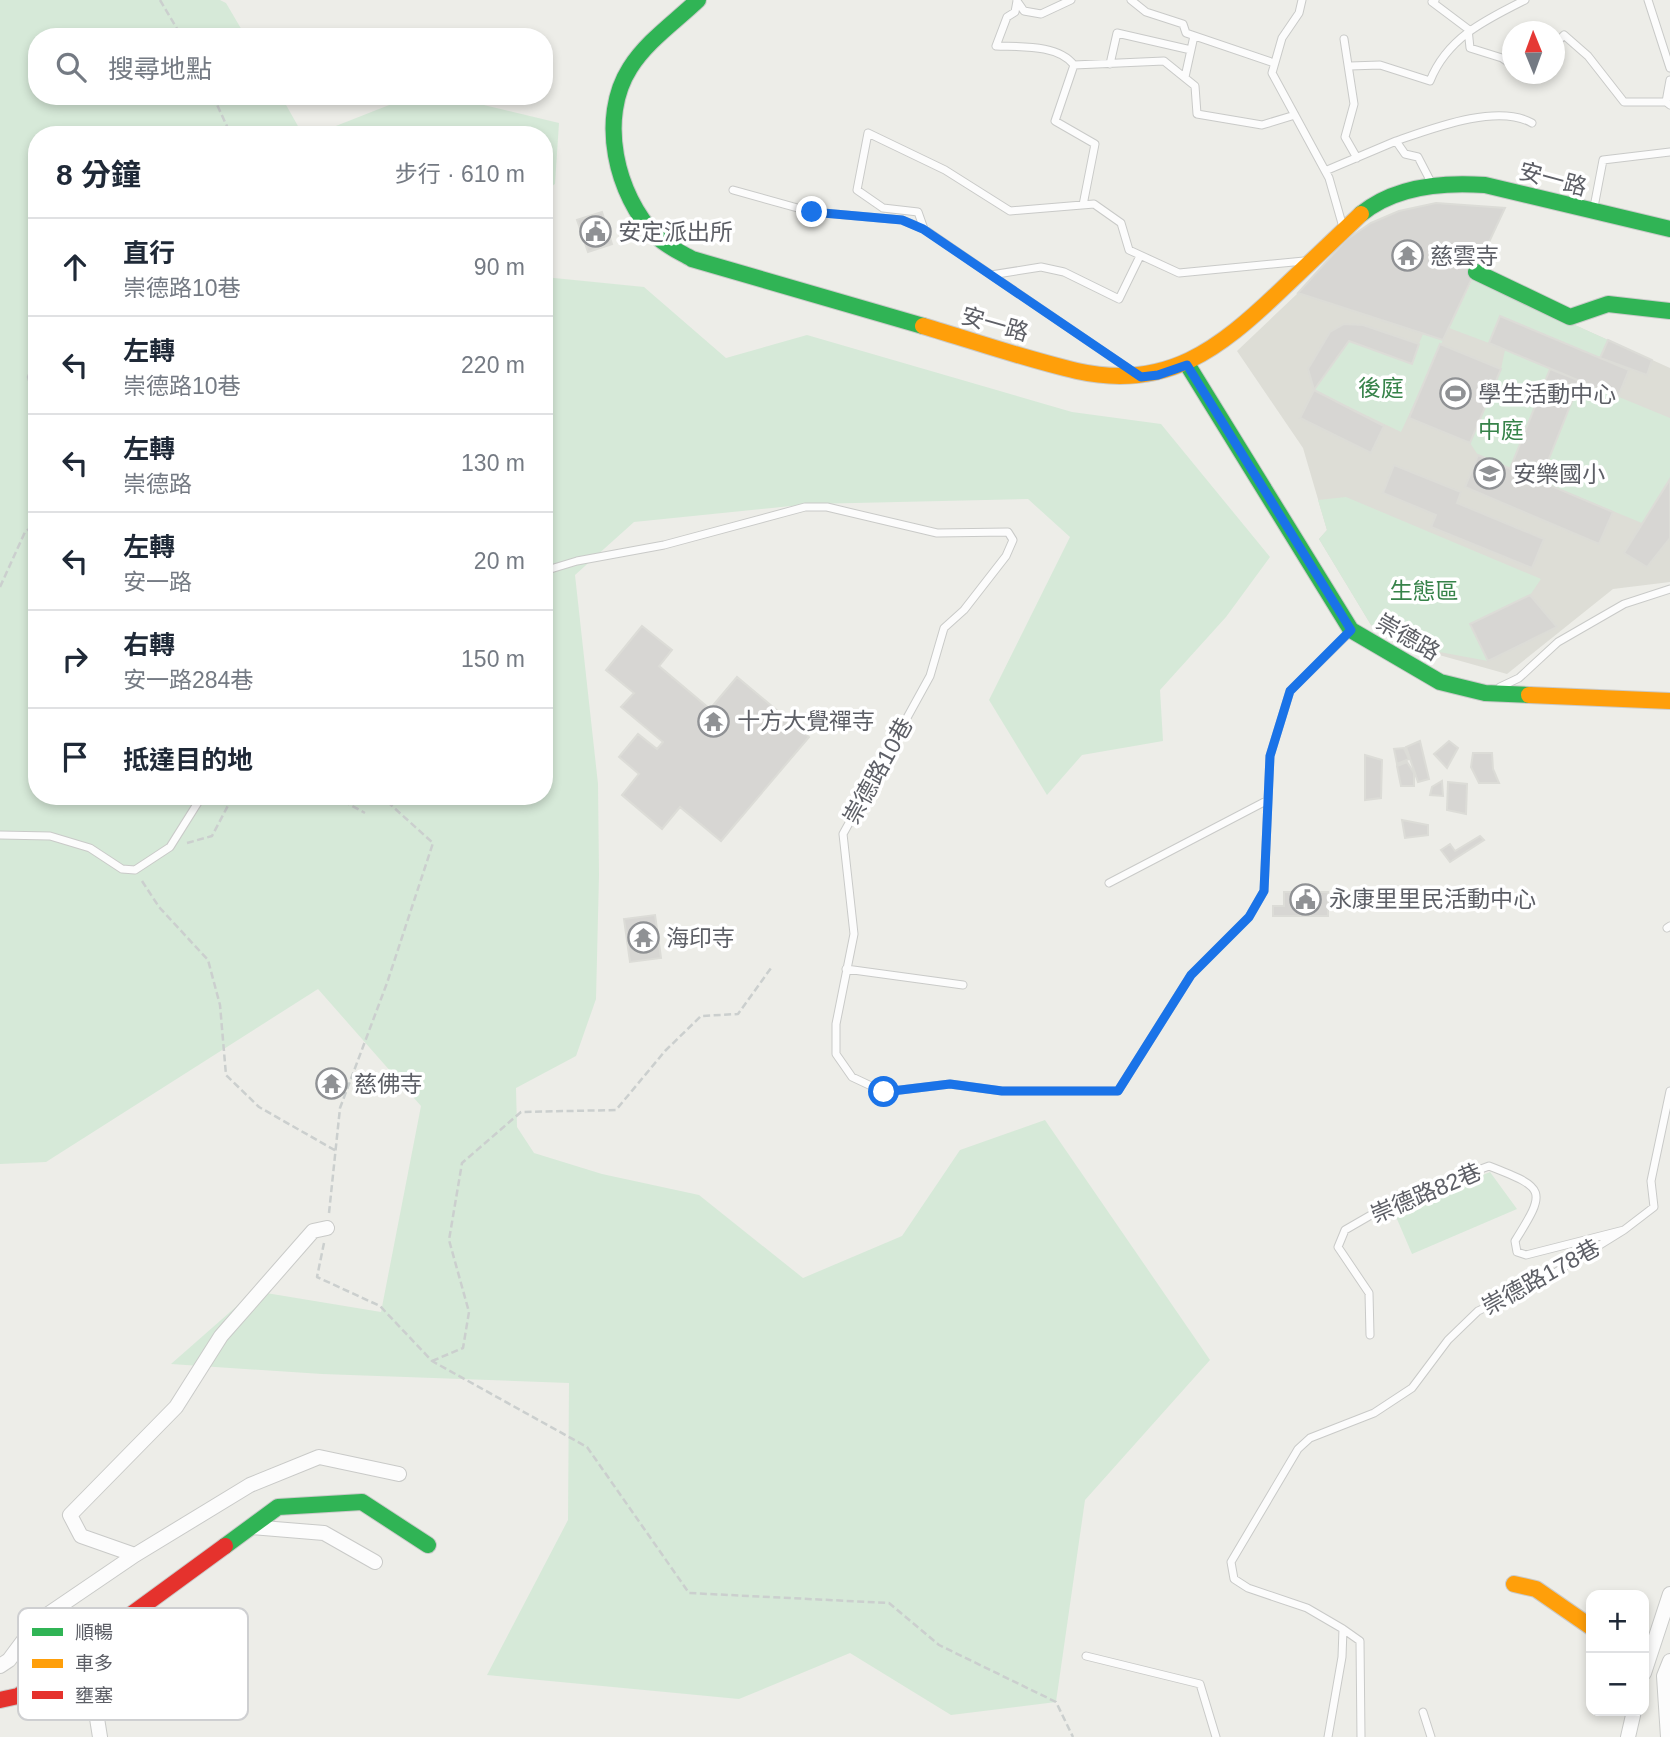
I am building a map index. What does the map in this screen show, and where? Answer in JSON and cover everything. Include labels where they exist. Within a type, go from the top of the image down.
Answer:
[{"type":"street","name":"安一路","points":[[698,0],[630,68],[615,105],[615,144],[624,185],[655,236],[692,259],[1078,371],[1141,377],[1158,375],[1187,365],[1228,338],[1375,204],[1432,185],[1485,184],[1670,229]]},
{"type":"street","points":[[1476,272],[1570,317],[1608,304],[1670,311]]},
{"type":"street","name":"崇德路","points":[[1187,365],[1351,630],[1440,682],[1485,693],[1670,701]]},
{"type":"street","points":[[135,1555],[81,1536],[70,1515],[176,1407],[221,1336],[313,1231],[327,1228]]},
{"type":"street","points":[[57,1608],[135,1555],[250,1485],[319,1457],[399,1474]]},
{"type":"street","points":[[141,1608],[278,1507],[362,1502],[428,1545]]},
{"type":"street","points":[[252,1527],[324,1533],[375,1562]]},
{"type":"street","points":[[1514,1584],[1536,1589],[1586,1624]]},
{"type":"street","points":[[1649,1655],[1670,1594]]},
{"type":"street","points":[[0,1665],[9,1660],[18,1648]]},
{"type":"street","points":[[1668,1737],[1664,1676],[1670,1661]]},
{"type":"street","points":[[0,1700],[18,1696]]},
{"type":"street","points":[[1628,1737],[1633,1716]]},
{"type":"lane","points":[[1070,0],[1041,14],[1024,11],[1017,1],[1015,12],[1007,17],[996,47],[1036,47],[1069,58],[1074,65]]},
{"type":"lane","points":[[1131,0],[1146,12],[1184,24],[1186,33],[1274,64]]},
{"type":"lane","points":[[1302,0],[1299,13],[1282,38],[1272,73],[1325,171],[1344,230]]},
{"type":"lane","points":[[1435,0],[1432,2],[1468,29],[1470,48],[1502,58]]},
{"type":"lane","points":[[1350,66],[1380,65],[1430,81],[1437,63],[1468,29],[1525,0]]},
{"type":"lane","points":[[1648,0],[1670,68]]},
{"type":"lane","points":[[1110,64],[1117,33],[1191,50]]},
{"type":"lane","points":[[1185,77],[1194,36]]},
{"type":"lane","points":[[1565,37],[1588,55],[1624,102],[1668,103],[1670,80]]},
{"type":"lane","points":[[1344,39],[1354,104],[1345,137],[1356,158]]},
{"type":"lane","points":[[1074,65],[1164,61],[1195,86],[1197,114],[1262,125],[1295,115]]},
{"type":"lane","points":[[1074,65],[1055,121],[1095,144],[1083,205]]},
{"type":"lane","points":[[1325,171],[1396,141],[1448,123],[1494,116],[1525,119],[1532,123]]},
{"type":"lane","points":[[923,229],[918,212],[883,208],[857,190],[869,133],[945,170],[1010,211],[1094,204],[1121,223],[1129,250],[1179,273],[1311,261]]},
{"type":"lane","points":[[1396,141],[1405,154],[1418,158],[1432,185]]},
{"type":"lane","points":[[1593,212],[1603,160],[1670,152]]},
{"type":"lane","points":[[733,190],[812,212],[902,220],[923,229],[1141,377]]},
{"type":"lane","points":[[991,275],[1041,267],[1064,272],[1119,299],[1140,256]]},
{"type":"lane","name":"崇德路10巷","points":[[553,568],[577,561],[664,545],[805,508],[827,507],[937,533],[1008,532],[1013,540],[1006,556],[964,610],[944,628],[930,676],[843,834],[854,934],[836,1024],[836,1054],[852,1077],[884,1092],[950,1084],[1002,1091],[1118,1091],[1191,975],[1249,917],[1264,891],[1270,756],[1290,691],[1351,630]]},
{"type":"lane","points":[[1485,693],[1519,678],[1558,642],[1624,604],[1670,589]]},
{"type":"lane","points":[[1109,883],[1268,800]]},
{"type":"lane","points":[[0,835],[50,836],[90,848],[122,869],[135,870],[170,847],[196,805]]},
{"type":"lane","points":[[846,969],[963,985]]},
{"type":"lane","name":"崇德路82巷","points":[[1370,1335],[1368,1293],[1338,1247],[1345,1230],[1397,1200],[1489,1166],[1529,1183],[1537,1196],[1538,1204],[1515,1241],[1517,1252],[1526,1255],[1624,1230],[1654,1207],[1650,1181],[1670,1091]]},
{"type":"lane","name":"崇德路178巷","points":[[1343,1629],[1307,1608],[1248,1588],[1234,1579],[1231,1562],[1298,1449],[1310,1438],[1374,1413],[1412,1388],[1448,1340],[1478,1311],[1540,1282],[1624,1230]]},
{"type":"lane","points":[[1328,1737],[1342,1657],[1343,1629]]},
{"type":"lane","points":[[1343,1629],[1360,1642],[1362,1737]]},
{"type":"lane","points":[[1086,1656],[1200,1684],[1216,1737]]},
{"type":"lane","points":[[1423,1712],[1431,1737]]},
{"type":"path","points":[[160,0],[177,28]]},
{"type":"path","points":[[217,105],[227,126]]},
{"type":"path","points":[[0,587],[28,530]]},
{"type":"path","points":[[170,847],[212,836],[228,805]]},
{"type":"path","points":[[350,805],[365,813]]},
{"type":"path","points":[[391,805],[433,843],[387,984],[341,1108],[338,1152],[317,1277],[380,1306],[432,1361],[587,1447],[689,1593],[889,1603],[939,1645],[1056,1702],[1073,1737]]},
{"type":"path","points":[[135,870],[159,907],[208,960],[220,1005],[226,1075],[259,1107],[338,1152]]},
{"type":"path","points":[[432,1361],[463,1348],[469,1312],[449,1240],[461,1163],[521,1112],[616,1110],[665,1051],[701,1016],[738,1014],[771,968]]},
{"type":"shaded area","name":"安樂國小","points":[[1473,279],[1670,368],[1670,582],[1613,589],[1507,674],[1407,646],[1371,625],[1319,539],[1327,530],[1303,448],[1237,351],[1298,293],[1443,340]]},
{"type":"green space","points":[[0,0],[220,0],[226,3],[241,28],[28,28],[28,105],[286,105],[298,126],[28,126],[28,805],[553,805],[553,278],[644,287],[726,358],[807,335],[1072,412],[1161,424],[1270,557],[1226,617],[1160,690],[1163,741],[1082,755],[1047,795],[989,700],[1070,537],[1028,499],[811,504],[634,522],[575,575],[598,784],[596,999],[576,1056],[516,1088],[517,1127],[534,1153],[602,1174],[699,1195],[803,1278],[902,1236],[960,1150],[1045,1120],[1210,1360],[1085,1500],[1056,1702],[951,1715],[850,1653],[739,1699],[487,1675],[568,1520],[569,1383],[322,1374],[171,1364],[254,1291],[381,1312],[421,1106],[318,989],[46,1162],[0,1164]]},
{"type":"green space","points":[[389,105],[484,105],[559,123],[555,184],[553,185],[553,126],[336,126]]},
{"type":"green space","points":[[1473,279],[1608,340],[1600,358],[1501,316],[1489,343],[1449,328]]},
{"type":"green space","name":"後庭","points":[[1423,334],[1443,340],[1401,432],[1314,390],[1349,341],[1411,363]]},
{"type":"green space","name":"中庭","points":[[1505,350],[1550,369],[1510,469],[1478,455],[1470,443],[1501,369]]},
{"type":"green space","points":[[1580,381],[1670,418],[1670,479],[1642,523],[1540,481]]},
{"type":"green space","name":"生態區","points":[[1346,497],[1541,579],[1530,595],[1470,624],[1488,661],[1407,646],[1371,625],[1319,539],[1327,530],[1318,500]]},
{"type":"green space","points":[[1490,1172],[1517,1209],[1412,1254],[1394,1212]]},
{"type":"building","name":"慈雲寺","points":[[1436,203],[1505,208],[1443,340],[1298,293],[1346,240],[1371,223],[1399,211]]},
{"type":"building","name":"安定派出所","points":[[602,212],[612,244],[588,252],[577,220]]},
{"type":"building","points":[[1500,316],[1629,370],[1618,397],[1489,343]]},
{"type":"building","points":[[1344,324],[1363,325],[1419,344],[1412,364],[1349,341],[1314,390],[1308,369],[1330,332]]},
{"type":"building","points":[[1608,340],[1652,360],[1647,375],[1600,358]]},
{"type":"building","name":"學生活動中心","points":[[1440,344],[1501,369],[1470,443],[1409,418]]},
{"type":"building","points":[[1550,369],[1580,381],[1540,481],[1510,469]]},
{"type":"building","points":[[1314,390],[1384,426],[1371,453],[1300,418]]},
{"type":"building","points":[[1478,455],[1613,512],[1599,544],[1465,487]]},
{"type":"building","points":[[1394,465],[1461,492],[1457,503],[1544,539],[1532,568],[1431,527],[1436,515],[1383,493]]},
{"type":"building","points":[[1670,479],[1670,538],[1647,567],[1624,553]]},
{"type":"building","points":[[1530,595],[1557,627],[1488,661],[1470,624]]},
{"type":"building","name":"十方大覺禪寺","points":[[642,626],[672,650],[659,666],[710,709],[737,677],[809,737],[721,841],[680,807],[662,829],[622,795],[639,774],[619,757],[638,734],[657,749],[663,742],[621,707],[634,693],[606,670]]},
{"type":"building","points":[[1420,741],[1429,779],[1418,782],[1406,747]]},
{"type":"building","points":[[1449,741],[1458,748],[1447,768],[1434,754]]},
{"type":"building","points":[[1404,748],[1409,759],[1397,764],[1394,749]]},
{"type":"building","points":[[1473,753],[1492,753],[1493,769],[1499,783],[1479,783],[1471,767]]},
{"type":"building","points":[[1365,755],[1382,760],[1381,798],[1365,800]]},
{"type":"building","points":[[1407,762],[1414,773],[1414,786],[1401,786],[1397,766]]},
{"type":"building","points":[[1442,781],[1443,796],[1430,795],[1432,787]]},
{"type":"building","points":[[1448,782],[1467,784],[1466,814],[1447,810]]},
{"type":"building","points":[[1402,820],[1428,825],[1428,835],[1405,838]]},
{"type":"building","points":[[1480,836],[1484,840],[1450,862],[1441,850],[1450,844],[1455,851]]},
{"type":"building","name":"永康里里民活動中心","points":[[1284,892],[1328,892],[1328,916],[1273,916],[1273,906],[1284,906]]},
{"type":"building","name":"海印寺","points":[[655,915],[661,958],[630,962],[624,919]]},
{"type":"traffic: fast","points":[[698,0],[645,49],[630,68],[620,88],[615,110],[616,155],[622,178],[642,219],[660,240],[692,259],[923,326]]},
{"type":"traffic: fast","points":[[1361,214],[1389,197],[1420,188],[1453,184],[1485,185],[1670,229]]},
{"type":"traffic: fast","points":[[1476,272],[1570,317],[1608,304],[1670,311]]},
{"type":"traffic: fast","points":[[1187,364],[1351,630],[1440,682],[1485,693],[1529,695]]},
{"type":"traffic: fast","points":[[225,1546],[278,1507],[362,1502],[428,1545]]},
{"type":"traffic: slow","points":[[923,326],[1077,371],[1109,376],[1165,370],[1213,347],[1235,331],[1361,214]]},
{"type":"traffic: slow","points":[[1529,695],[1670,701]]},
{"type":"traffic: slow","points":[[1514,1584],[1536,1589],[1586,1624]]},
{"type":"traffic: jam","points":[[140,1608],[225,1546]]},
{"type":"traffic: jam","points":[[0,1700],[18,1696]]},
{"type":"place","name":"安定派出所","points":[[595,232]]},
{"type":"place","name":"慈雲寺","points":[[1407,256]]},
{"type":"place","name":"學生活動中心","points":[[1455,394]]},
{"type":"place","name":"安樂國小","points":[[1490,474]]},
{"type":"place","name":"十方大覺禪寺","points":[[714,721]]},
{"type":"place","name":"永康里里民活動中心","points":[[1306,899]]},
{"type":"place","name":"海印寺","points":[[643,938]]},
{"type":"place","name":"慈佛寺","points":[[331,1084]]},
{"type":"route","points":[[812,212],[902,220],[923,229],[1141,377],[1158,375],[1187,365],[1283,516],[1351,630],[1290,691],[1270,756],[1264,891],[1249,917],[1191,975],[1118,1091],[1002,1091],[950,1084],[884,1092]]}]
